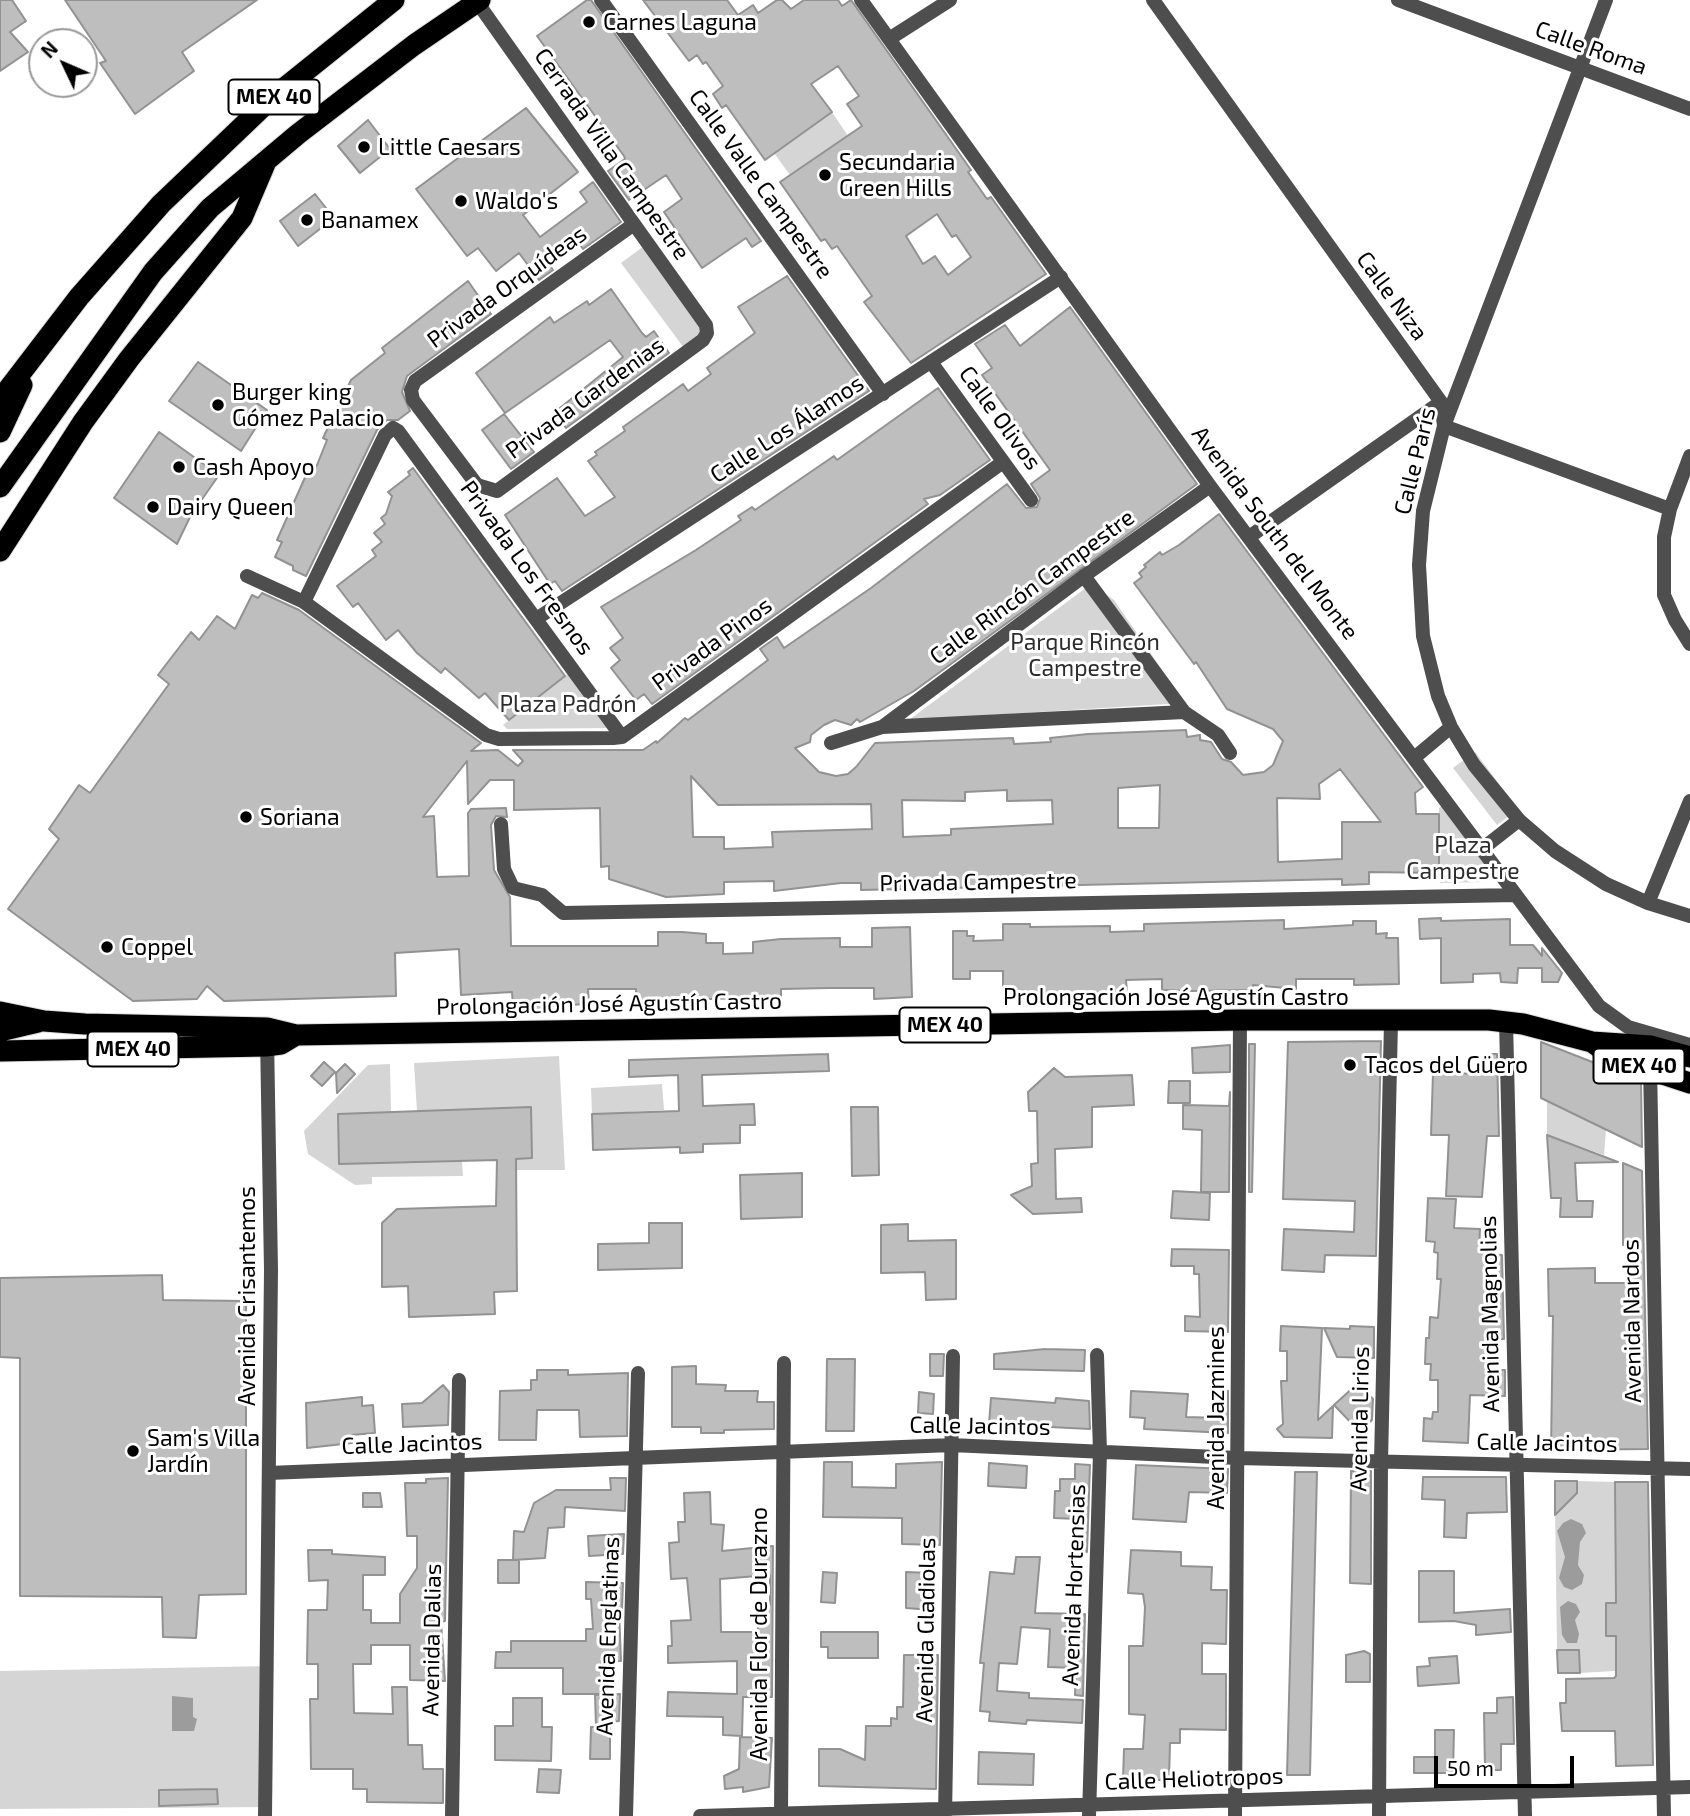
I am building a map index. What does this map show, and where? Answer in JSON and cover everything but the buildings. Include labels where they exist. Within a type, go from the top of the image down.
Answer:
[{"type":"highway","name":"MEX 40","points":[[0,400],[79,297],[188,177],[272,98],[394,0]]},
{"type":"highway","name":"MEX 40","points":[[0,487],[153,272],[210,208],[414,45],[478,1]]},
{"type":"highway","points":[[0,551],[83,422],[129,359],[242,218],[266,162]]},
{"type":"highway","points":[[0,432],[33,360]]},
{"type":"highway","name":"Prolongación José Agustín Castro","points":[[3,1016],[267,1037]]},
{"type":"highway","name":"Prolongación José Agustín Castro","points":[[0,1051],[296,1035],[1240,1020],[1506,1021],[1592,1042]]},
{"type":"highway","name":"MEX 40","points":[[1592,1042],[1651,1040],[1690,1057]]},
{"type":"highway","name":"MEX 40","points":[[1592,1042],[1614,1058],[1690,1083]]},
{"type":"street","name":"Calle Valle Campestre","points":[[601,0],[883,394]]},
{"type":"street","name":"Avenida South del Monte","points":[[861,0],[1210,486],[1599,1006],[1651,1040],[1690,1045]]},
{"type":"street","points":[[889,40],[950,0]]},
{"type":"street","name":"Calle Niza","points":[[1153,0],[1441,402],[1444,426]]},
{"type":"street","name":"Calle Roma","points":[[1398,0],[1690,109]]},
{"type":"street","name":"Calle París","points":[[1606,0],[1444,426],[1423,511],[1419,565],[1427,654],[1451,727],[1474,765],[1519,820],[1577,866],[1648,904],[1690,916]]},
{"type":"street","name":"Cerrada Villa Campestre","points":[[478,1],[706,325],[707,333]]},
{"type":"street","name":"Privada Orquídeas","points":[[486,489],[477,485],[414,400],[411,390],[415,381],[634,224]]},
{"type":"street","name":"Calle Los Álamos","points":[[536,619],[1061,276]]},
{"type":"street","name":"Privada Gardenias","points":[[486,489],[496,491],[703,340],[707,333]]},
{"type":"street","name":"Calle Olivos","points":[[931,362],[1031,500]]},
{"type":"street","points":[[1249,537],[1441,402]]},
{"type":"street","points":[[1444,426],[1670,509]]},
{"type":"street","name":"Privada Los Fresnos","points":[[304,602],[386,435],[393,429],[401,434],[622,737]]},
{"type":"street","points":[[1690,456],[1670,509],[1664,537],[1664,595],[1690,644]]},
{"type":"street","name":"Privada Pinos","points":[[622,737],[1003,462]]},
{"type":"street","name":"Calle Rincón Campestre","points":[[882,727],[1210,486]]},
{"type":"street","points":[[247,576],[304,602],[486,736],[499,739],[622,737]]},
{"type":"street","points":[[1084,576],[1184,712],[1218,735],[1230,753]]},
{"type":"street","points":[[831,743],[882,727],[1184,712]]},
{"type":"street","points":[[1414,758],[1451,727]]},
{"type":"street","points":[[1648,904],[1690,801]]},
{"type":"street","points":[[1482,849],[1519,820]]},
{"type":"street","name":"Privada Campestre","points":[[501,824],[504,869],[513,888],[542,895],[564,913],[1516,895]]},
{"type":"street","name":"Avenida Jazmines","points":[[1235,1816],[1240,1020]]},
{"type":"street","name":"Avenida Magnolias","points":[[1506,1021],[1525,1816]]},
{"type":"street","name":"Avenida Lirios","points":[[1379,1816],[1381,1461],[1391,1022]]},
{"type":"street","name":"Avenida Crisantemos","points":[[265,1816],[271,1270],[267,1037]]},
{"type":"street","name":"Avenida Nardos","points":[[1651,1040],[1664,1816]]},
{"type":"street","name":"Avenida Hortensias","points":[[1089,1810],[1100,1452],[1097,1355]]},
{"type":"street","name":"Avenida Gladiolas","points":[[946,1812],[953,1356]]},
{"type":"street","name":"Avenida Flor de Durazno","points":[[781,1815],[784,1363]]},
{"type":"street","name":"Avenida Englatinas","points":[[626,1816],[638,1373]]},
{"type":"street","name":"Avenida Dalias","points":[[452,1816],[459,1380]]},
{"type":"street","name":"Calle Jacintos","points":[[269,1473],[951,1446],[1238,1458],[1690,1469]]},
{"type":"street","name":"Calle Heliotropos","points":[[700,1816],[1089,1810],[1236,1801],[1690,1787]]},
{"type":"green space","points":[[832,112],[848,136],[790,175],[774,153]]},
{"type":"green space","points":[[644,246],[709,326],[684,348],[621,263]]},
{"type":"green space","name":"Parque Rincón Campestre","points":[[1091,584],[1114,600],[1185,703],[909,720]]},
{"type":"green space","name":"Plaza Padrón","points":[[574,669],[610,728],[507,729],[503,725]]},
{"type":"green space","points":[[1475,752],[1518,809],[1497,825],[1453,768]]},
{"type":"green space","name":"Plaza Campestre","points":[[1448,801],[1494,873],[1486,882],[1440,883],[1439,808]]},
{"type":"green space","points":[[559,1056],[565,1170],[506,1170],[505,1159],[532,1158],[530,1107],[417,1111],[414,1063]]},
{"type":"green space","points":[[390,1064],[391,1112],[338,1114],[339,1164],[462,1161],[463,1176],[372,1177],[372,1184],[355,1185],[308,1154],[304,1131],[368,1065]]},
{"type":"green space","points":[[662,1084],[664,1110],[592,1114],[591,1088]]},
{"type":"green space","points":[[1547,1101],[1606,1130],[1604,1155],[1547,1135]]},
{"type":"green space","points":[[1577,1481],[1615,1482],[1617,1603],[1606,1604],[1606,1636],[1616,1636],[1632,1670],[1580,1673],[1579,1650],[1557,1650],[1555,1506],[1564,1506],[1577,1493]]},
{"type":"green space","points":[[271,1666],[272,1807],[0,1809],[0,1671]]},
{"type":"shaded area","points":[[1571,1519],[1582,1524],[1586,1533],[1580,1542],[1578,1565],[1584,1575],[1582,1584],[1572,1590],[1564,1587],[1559,1578],[1565,1557],[1557,1531],[1563,1523]]},
{"type":"shaded area","points":[[1568,1601],[1576,1604],[1580,1612],[1575,1620],[1579,1634],[1577,1643],[1567,1643],[1562,1635],[1560,1607]]},
{"type":"shaded area","points":[[172,1696],[193,1698],[193,1717],[197,1719],[194,1731],[172,1731]]},
{"type":"place","name":"Carnes Laguna","points":[[589,22]]},
{"type":"place","name":"Little Caesars","points":[[364,147]]},
{"type":"place","name":"Secundaria Green Hills","points":[[825,175]]},
{"type":"place","name":"Waldo's","points":[[461,201]]},
{"type":"place","name":"Banamex","points":[[307,220]]},
{"type":"place","name":"Burger king Gómez Palacio","points":[[218,405]]},
{"type":"place","name":"Cash Apoyo","points":[[179,467]]},
{"type":"place","name":"Dairy Queen","points":[[153,507]]},
{"type":"place","name":"Soriana","points":[[246,817]]},
{"type":"place","name":"Coppel","points":[[107,947]]},
{"type":"place","name":"Tacos del Güero","points":[[1350,1065]]},
{"type":"place","name":"Sam's Villa Jardín","points":[[133,1451]]}]
